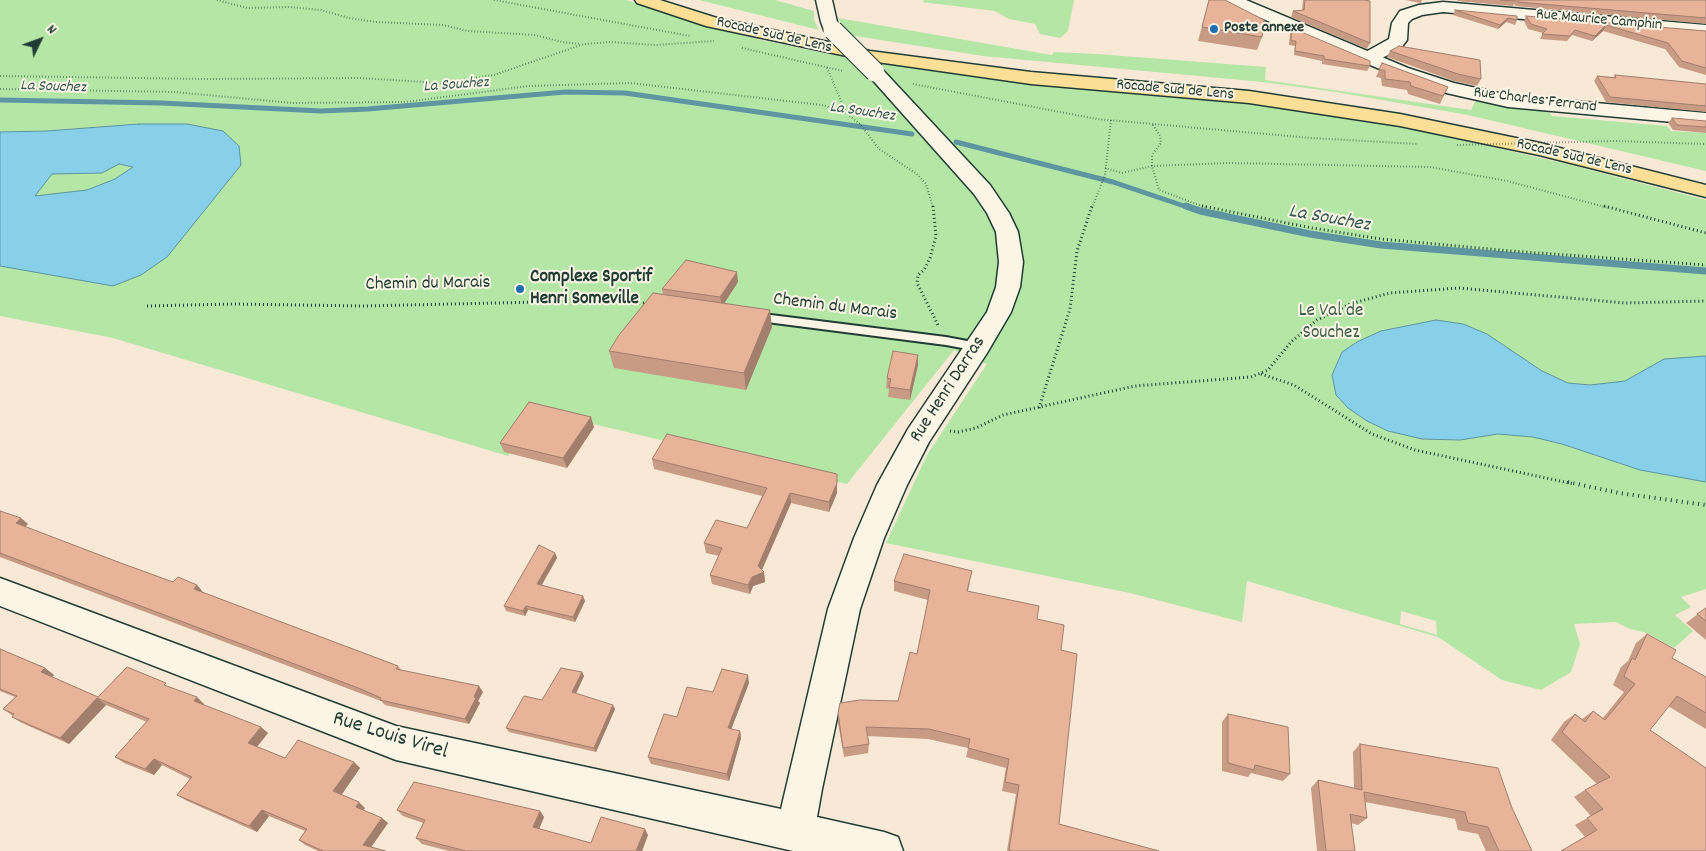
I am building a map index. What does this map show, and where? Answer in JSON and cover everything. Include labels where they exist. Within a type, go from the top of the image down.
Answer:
[{"type":"highway","name":"Rocade Sud de Lens","points":[[643,0],[712,22],[766,36],[870,56],[1022,77],[1249,97],[1400,120],[1540,150],[1706,190]]},
{"type":"highway","name":"Rocade Sud de Lens","points":[[678,0],[765,24],[925,54],[1038,69],[1248,87],[1342,98],[1538,138],[1706,178]]},
{"type":"street","name":"Rue Henri Darras","points":[[796,833],[803,789],[844,609],[869,538],[892,485],[925,425],[978,347],[998,312],[1008,287],[1011,262],[1007,232],[998,213],[982,190],[875,72],[834,30],[829,22],[824,0]]},
{"type":"street","name":"Rue Charles Ferrand","points":[[1232,0],[1422,80],[1492,98],[1706,119]]},
{"type":"street","name":"Rue Maurice Camphin","points":[[1368,58],[1394,45],[1398,40],[1400,22],[1406,15],[1443,4],[1706,30]]},
{"type":"street","name":"Rue Louis Virel","points":[[0,592],[396,743],[884,851]]},
{"type":"lane","name":"Chemin du Marais","points":[[738,315],[946,341],[978,347]]},
{"type":"path","points":[[217,0],[247,8],[290,7],[321,10],[348,18],[377,22],[443,25],[468,31],[536,35],[562,42],[584,44],[610,42],[656,45],[714,41]]},
{"type":"path","points":[[0,76],[205,79],[359,78],[442,83],[494,75],[584,44]]},
{"type":"path","points":[[828,68],[846,113]]},
{"type":"path","points":[[0,89],[174,92],[293,103],[405,102],[529,86],[630,83],[822,106],[846,113],[856,120],[884,153],[917,174],[929,193],[935,214],[936,236],[930,258],[924,270],[918,275],[916,283],[922,290],[946,341]]},
{"type":"path","points":[[1039,408],[1070,310],[1078,251],[1091,209],[1105,175],[1111,120]]},
{"type":"path","points":[[1153,124],[1160,136],[1161,143],[1152,155],[1152,166],[1159,190],[1204,207],[1381,239],[1706,265]]},
{"type":"path","points":[[1457,145],[1613,141],[1706,144]]},
{"type":"path","points":[[1105,168],[1122,173],[1152,166],[1230,163],[1430,167],[1507,180],[1706,233]]},
{"type":"path","points":[[925,425],[958,432],[976,428],[1003,415],[1136,386],[1241,379],[1261,374],[1273,365],[1303,331],[1316,320],[1350,304],[1390,293],[1459,288],[1625,303],[1706,301]]},
{"type":"path","name":"Chemin du Marais","points":[[147,306],[233,304],[364,306],[584,301],[645,303]]},
{"type":"path","points":[[1261,374],[1294,384],[1372,434],[1415,450],[1620,493],[1706,505]]},
{"type":"green space","name":"Le Val de Souchez","points":[[0,0],[626,0],[690,21],[761,40],[844,57],[972,77],[1288,108],[1392,124],[1571,165],[1706,200],[1706,589],[1681,597],[1691,607],[1675,615],[1693,631],[1674,648],[1647,633],[1630,629],[1616,622],[1574,624],[1580,644],[1571,672],[1541,690],[1502,680],[1438,637],[1247,581],[1242,622],[1130,593],[886,543],[927,455],[987,364],[954,350],[847,484],[538,411],[508,456],[113,338],[0,316]],"holes":[[[1401,611],[1436,621],[1437,635],[1400,624]]]},
{"type":"green space","points":[[699,0],[775,0],[814,11],[814,20],[819,30]]},
{"type":"green space","points":[[925,0],[1074,0],[1068,31],[1060,38],[1040,34],[1035,24],[1009,19],[995,11],[922,2]]},
{"type":"green space","points":[[838,18],[1052,55],[1054,52],[1097,54],[1266,67],[1265,80],[1471,110],[1476,99],[1547,109],[1552,116],[1667,126],[1671,131],[1706,133],[1706,171],[1468,115],[1336,92],[1263,82],[983,56],[849,35]]},
{"type":"water","points":[[139,124],[187,124],[223,131],[239,146],[241,165],[167,257],[141,275],[113,286],[0,266],[0,132],[47,131]],"holes":[[[119,164],[133,167],[115,179],[87,190],[35,196],[52,174],[102,173]]]},
{"type":"water","points":[[1436,320],[1463,324],[1487,334],[1542,371],[1568,383],[1590,385],[1625,381],[1664,359],[1706,356],[1706,482],[1640,470],[1562,444],[1533,437],[1498,434],[1460,440],[1422,439],[1388,431],[1367,421],[1348,408],[1336,395],[1332,375],[1342,352],[1357,342],[1381,331]]},
{"type":"building","points":[[1209,0],[1225,0],[1264,20],[1262,37],[1202,27]]},
{"type":"building","points":[[1305,0],[1370,1],[1370,43],[1293,11],[1304,10]]},
{"type":"building","points":[[1518,0],[1706,0],[1706,18],[1518,2]]},
{"type":"building","points":[[1455,10],[1517,16],[1517,20],[1508,18],[1500,25]]},
{"type":"building","points":[[1526,16],[1706,31],[1706,68],[1682,61],[1668,43],[1606,25],[1595,36],[1575,30],[1570,36],[1542,34],[1547,29],[1531,24]]},
{"type":"building","points":[[1292,28],[1370,61],[1370,66],[1324,59],[1324,56],[1295,51],[1296,41],[1291,41]]},
{"type":"building","points":[[1399,46],[1480,60],[1481,79],[1458,74],[1390,51]]},
{"type":"building","points":[[1382,63],[1448,87],[1443,96],[1411,86],[1410,82],[1385,79],[1385,70],[1379,70]]},
{"type":"building","points":[[1615,75],[1706,84],[1706,106],[1610,97],[1597,76],[1616,78]]},
{"type":"building","points":[[1672,118],[1706,121],[1706,127],[1677,125]]},
{"type":"building","points":[[686,260],[737,272],[720,297],[662,289]]},
{"type":"building","points":[[653,293],[770,310],[744,373],[609,351],[619,335]]},
{"type":"building","points":[[893,351],[918,355],[910,390],[889,387],[891,379],[887,378]]},
{"type":"building","points":[[529,402],[591,417],[563,458],[500,443]]},
{"type":"building","points":[[667,434],[837,474],[837,483],[829,502],[790,493],[758,566],[764,572],[752,577],[748,585],[710,575],[722,548],[704,543],[716,520],[747,528],[767,488],[652,459]]},
{"type":"building","points":[[0,511],[21,518],[16,523],[173,582],[178,577],[197,585],[194,589],[398,666],[396,669],[479,686],[474,697],[476,698],[465,719],[380,700],[381,698],[361,689],[0,553]]},
{"type":"building","points":[[539,545],[555,553],[537,584],[583,596],[573,617],[526,606],[523,611],[504,606]]},
{"type":"building","points":[[904,554],[972,571],[967,591],[1039,606],[1037,619],[1064,625],[1061,650],[1077,654],[1059,824],[1159,851],[1009,850],[1019,785],[1005,782],[1009,759],[968,748],[970,739],[929,729],[866,727],[869,744],[843,748],[838,713],[840,703],[860,700],[898,701],[910,652],[917,654],[930,590],[894,581]]},
{"type":"building","points":[[1706,608],[1706,621],[1697,614]]},
{"type":"building","points":[[1647,634],[1676,650],[1672,658],[1706,677],[1706,713],[1677,696],[1650,730],[1706,768],[1706,851],[1561,851],[1597,830],[1587,818],[1603,809],[1585,790],[1610,777],[1562,732],[1575,714],[1585,722],[1593,711],[1605,720],[1635,684],[1624,676],[1632,658],[1635,660]]},
{"type":"building","points":[[0,649],[45,668],[41,672],[98,697],[127,667],[166,683],[164,685],[197,697],[194,701],[261,727],[248,743],[285,758],[298,740],[354,762],[333,791],[359,802],[356,807],[382,818],[363,845],[386,851],[323,851],[299,840],[307,829],[262,810],[249,826],[177,795],[192,777],[154,759],[145,769],[115,757],[149,719],[97,698],[60,738],[12,717],[14,714],[3,709],[17,696],[0,689]]},
{"type":"building","points":[[561,668],[582,672],[572,692],[613,705],[594,748],[506,728],[524,696],[542,700]]},
{"type":"building","points":[[722,669],[748,675],[728,728],[740,731],[727,774],[648,757],[664,714],[677,717],[687,687],[713,692]]},
{"type":"building","points":[[1228,714],[1288,727],[1290,774],[1255,765],[1254,770],[1228,763]]},
{"type":"building","points":[[1360,744],[1498,768],[1512,808],[1532,851],[1499,851],[1488,827],[1468,823],[1465,812],[1364,792],[1367,818],[1350,814],[1355,851],[1326,851],[1318,780],[1362,790]]},
{"type":"building","points":[[414,782],[540,811],[533,827],[591,843],[601,817],[645,829],[636,851],[466,851],[416,838],[425,820],[397,810]]},
{"type":"waterway","name":"La Souchez","points":[[0,100],[162,103],[321,111],[368,109],[565,92],[625,93],[912,134]]},
{"type":"waterway","name":"La Souchez","points":[[956,142],[1113,182],[1190,208]]},
{"type":"waterway","name":"La Souchez","points":[[1186,206],[1200,211],[1310,234],[1381,245],[1706,271]]},
{"type":"place","name":"Poste annexe","points":[[1214,29]]},
{"type":"place","name":"Complexe Sportif Henri Someville","points":[[520,289]]}]
